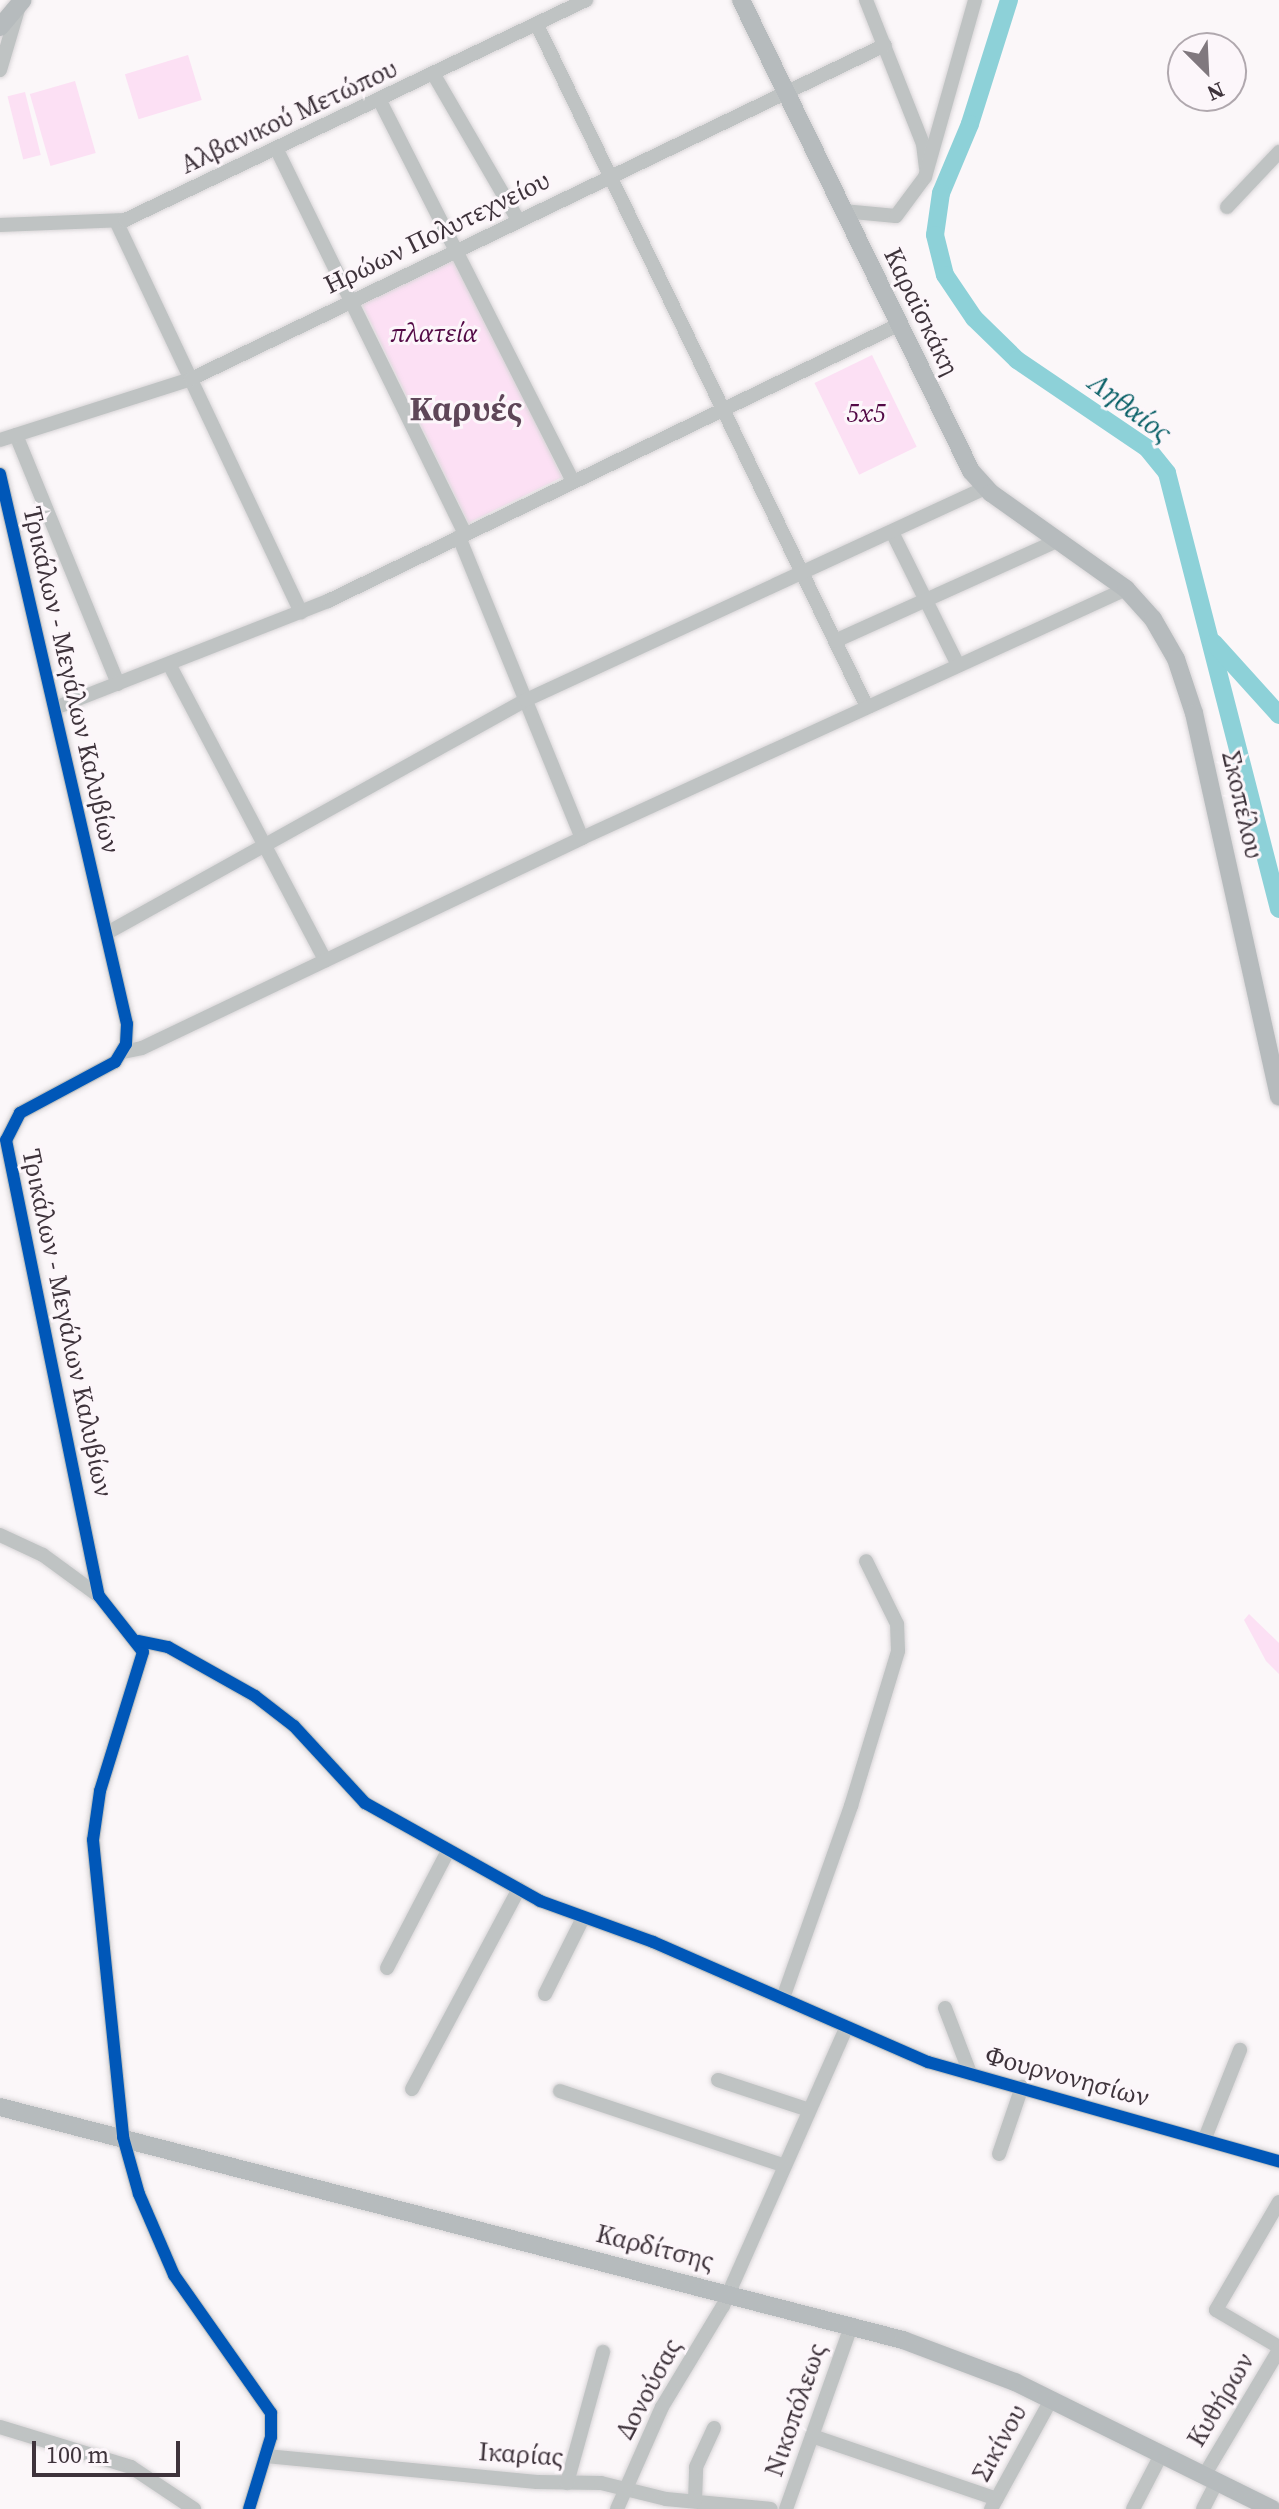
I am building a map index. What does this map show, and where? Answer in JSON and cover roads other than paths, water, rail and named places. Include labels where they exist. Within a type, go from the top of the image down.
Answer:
[{"type":"main road","name":"Καραϊσκάκη","points":[[741,0],[783,92],[965,461],[985,488],[1126,589]]},
{"type":"main road","points":[[0,27],[21,3]]},
{"type":"main road","name":"Σκοπέλου","points":[[1126,589],[1160,630],[1190,697],[1279,1097]]},
{"type":"main road","name":"Καρδίτσης","points":[[0,2107],[851,2326],[947,2355],[1051,2400],[1272,2509]]},
{"type":"street","name":"Αλβανικού Μετώπου","points":[[0,225],[116,221],[277,150],[586,0]]},
{"type":"street","points":[[866,0],[923,144],[925,177]]},
{"type":"street","points":[[843,211],[896,216],[925,177],[975,0]]},
{"type":"street","points":[[0,70],[21,3]]},
{"type":"street","points":[[537,25],[867,707]]},
{"type":"street","name":"Ηρώων Πολυτεχνείου","points":[[0,440],[191,379],[885,45]]},
{"type":"street","points":[[434,75],[518,220]]},
{"type":"street","points":[[380,101],[573,482]]},
{"type":"street","points":[[277,150],[462,535],[582,838]]},
{"type":"street","points":[[1227,207],[1279,152]]},
{"type":"street","points":[[116,221],[301,613]]},
{"type":"street","points":[[55,708],[301,613],[898,325]]},
{"type":"street","points":[[16,435],[118,684]]},
{"type":"street","name":"Τρικάλων - Μεγάλων Καλυβίων","points":[[0,474],[127,1024],[123,1052],[103,1072],[7,1120],[8,1153],[99,1596]]},
{"type":"street","points":[[107,933],[526,700],[985,488]]},
{"type":"street","points":[[892,532],[958,665]]},
{"type":"street","points":[[835,641],[1059,540]]},
{"type":"street","points":[[123,1052],[142,1048],[582,838],[1126,589]]},
{"type":"street","points":[[169,664],[325,960]]},
{"type":"street","points":[[0,1535],[43,1555],[99,1596],[139,1641],[142,1665],[103,1783],[93,1840],[123,2137],[139,2194],[174,2275],[268,2404],[273,2421],[266,2456],[249,2509]]},
{"type":"street","points":[[783,1998],[851,1806],[898,1651],[897,1624],[866,1561]]},
{"type":"street","name":"Φουρνονησίων","points":[[139,1641],[168,1647],[255,1696],[294,1726],[365,1803],[519,1889],[783,1998],[846,2028],[970,2073],[1279,2161]]},
{"type":"street","points":[[387,1968],[448,1851]]},
{"type":"street","points":[[412,2089],[519,1889]]},
{"type":"street","points":[[545,1994],[583,1918]]},
{"type":"street","points":[[945,2008],[970,2073]]},
{"type":"street","name":"Δονούσας","points":[[617,2509],[662,2407],[727,2294],[846,2028]]},
{"type":"street","points":[[1205,2138],[1240,2050]]},
{"type":"street","points":[[718,2080],[809,2110]]},
{"type":"street","points":[[999,2154],[1022,2087]]},
{"type":"street","points":[[560,2091],[783,2165]]},
{"type":"street","points":[[1279,2202],[1216,2310],[1279,2348]]},
{"type":"street","name":"Νικοπόλεως","points":[[786,2509],[851,2326]]},
{"type":"street","name":"Κυθήρων","points":[[1203,2509],[1211,2477],[1279,2348]]},
{"type":"street","points":[[567,2483],[603,2352]]},
{"type":"street","name":"Σικίνου","points":[[994,2504],[1051,2400]]},
{"type":"street","points":[[0,2427],[131,2467],[194,2509]]},
{"type":"street","points":[[695,2501],[696,2467],[714,2428]]},
{"type":"street","points":[[812,2436],[994,2504]]},
{"type":"street","points":[[1133,2509],[1162,2453]]},
{"type":"street","name":"Ικαρίας","points":[[266,2456],[626,2488],[676,2505],[695,2501],[771,2509]]},
{"type":"waterway","name":"Ληθαίος","points":[[1009,0],[970,124],[941,193],[935,235],[945,275],[974,318],[1017,360],[1147,448],[1167,473],[1279,909]]},
{"type":"waterway","points":[[1214,643],[1279,715]]},
{"type":"district","name":"Καρυές","points":[[466,409]]},
{"type":"park label","name":"πλατεία","points":[[434,334]]},
{"type":"park label","name":"5x5","points":[[866,414]]}]
